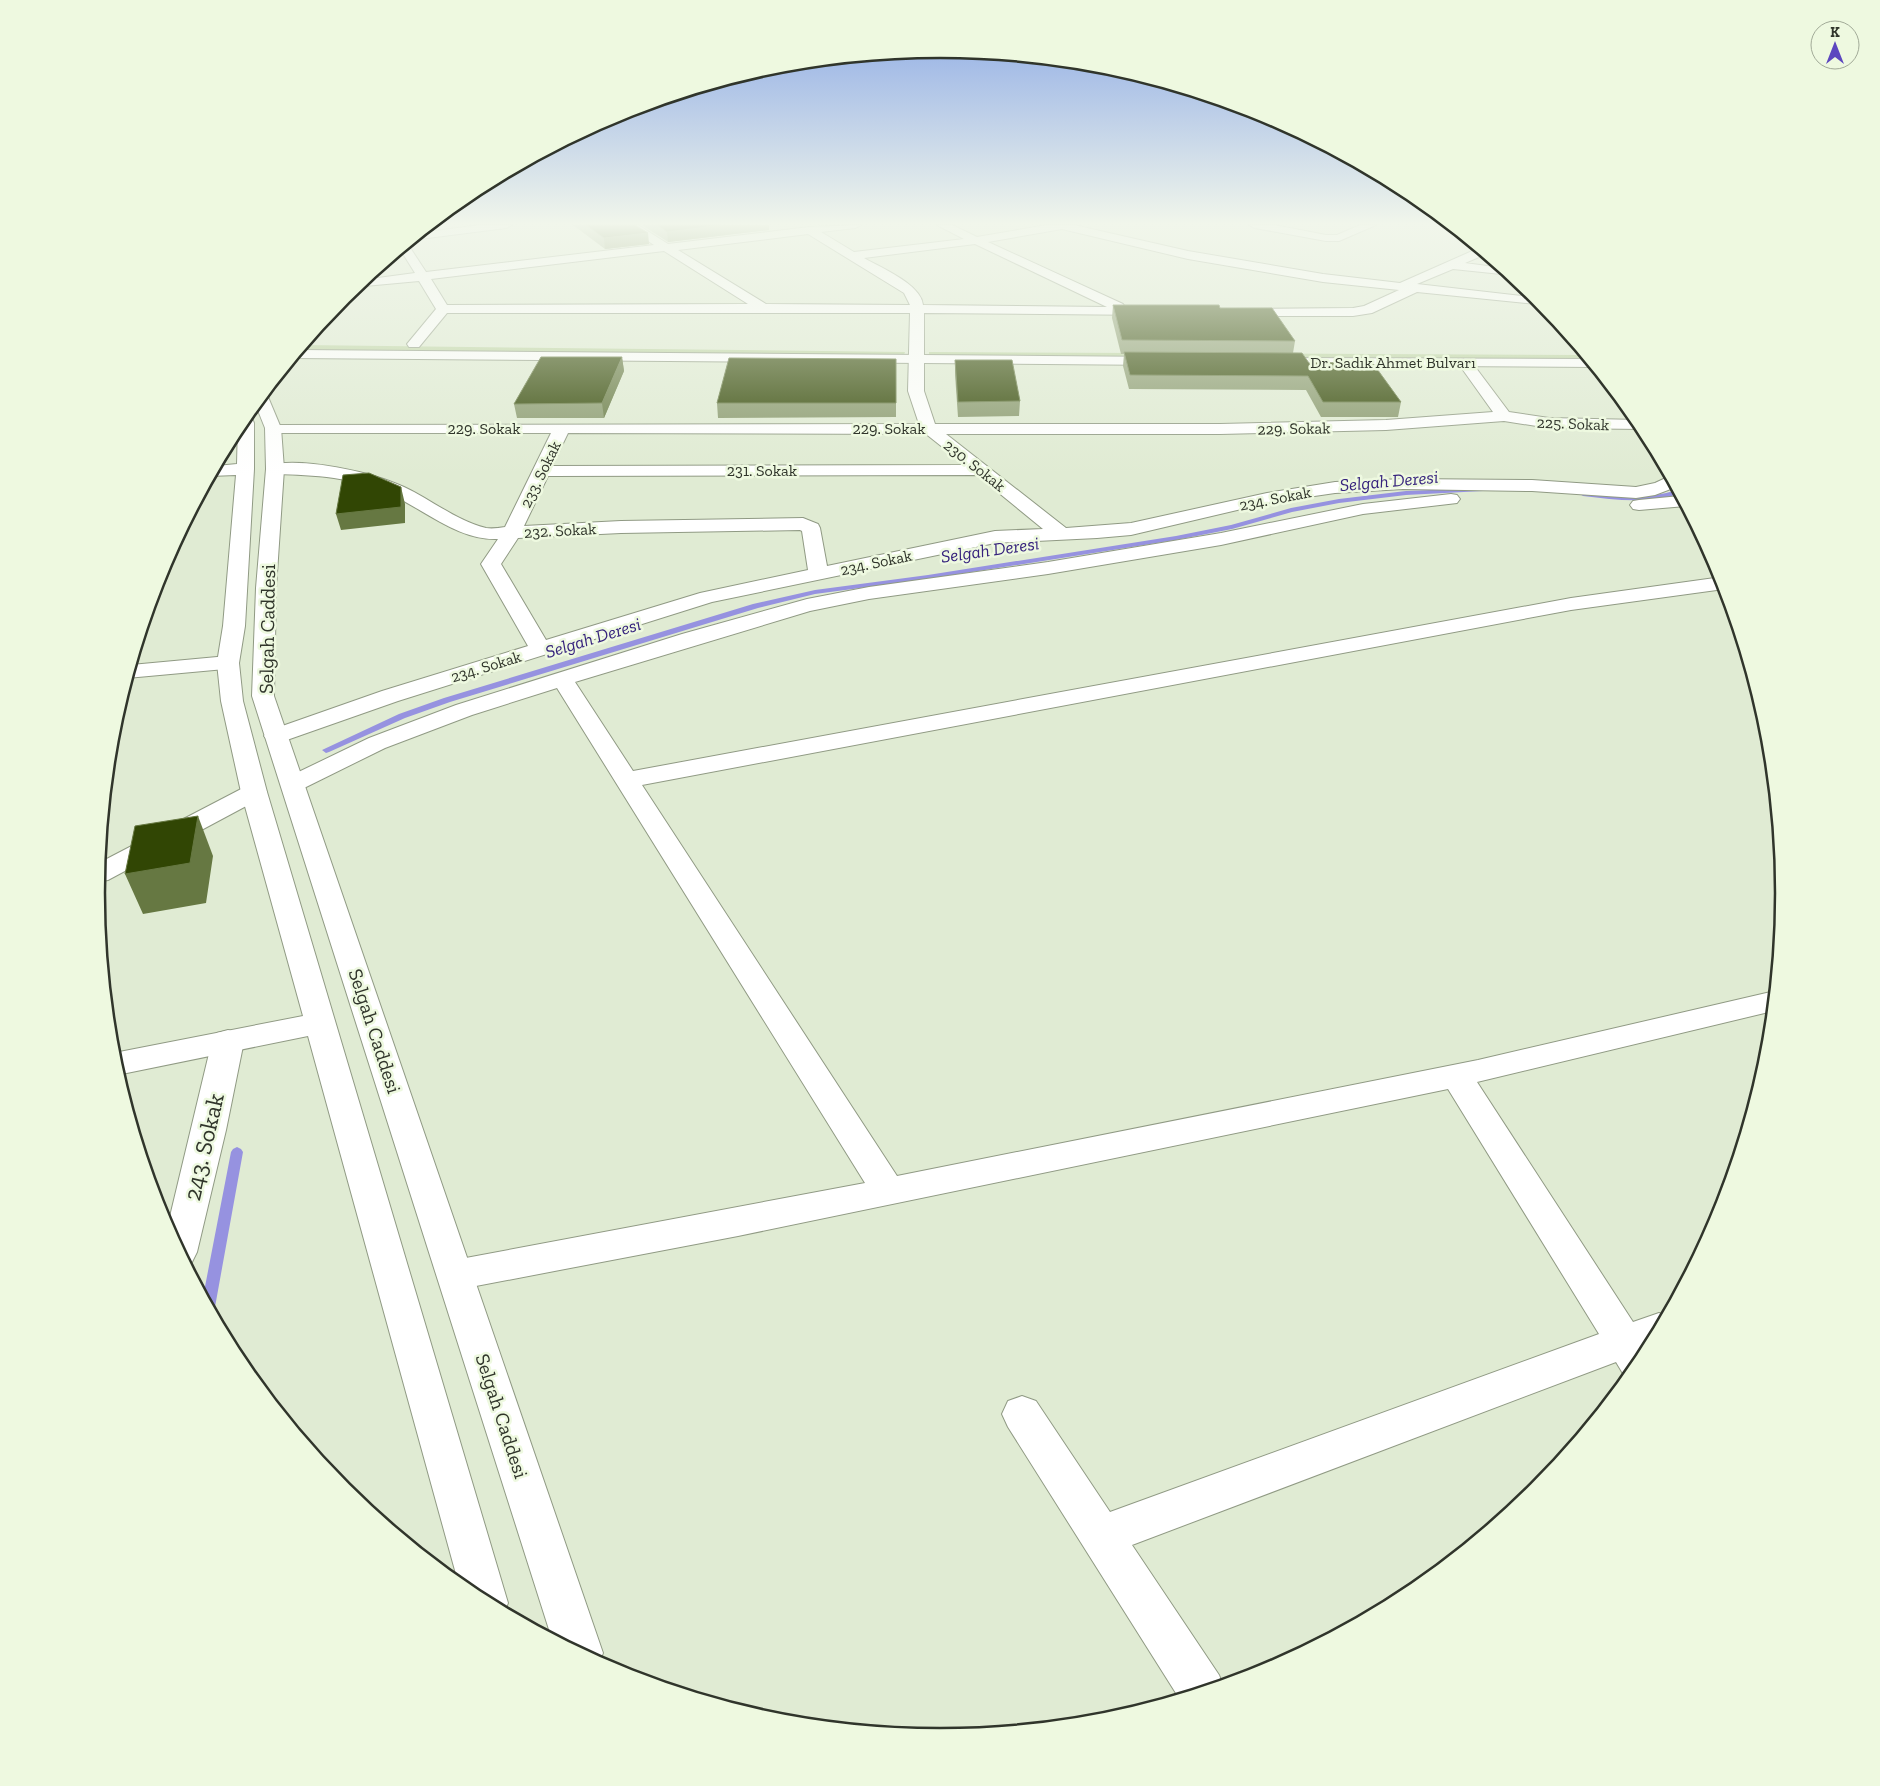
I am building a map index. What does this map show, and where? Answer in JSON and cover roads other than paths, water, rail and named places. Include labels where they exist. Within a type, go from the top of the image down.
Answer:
[{"type":"street","points":[[414,344],[443,309],[652,308]]},
{"type":"street","points":[[790,308],[1165,311]]},
{"type":"street","points":[[1224,311],[1353,312],[1371,308]]},
{"type":"street","name":"230. Sokak","points":[[917,310],[916,392],[928,428],[1062,534]]},
{"type":"street","points":[[310,344],[414,344],[917,354]]},
{"type":"street","name":"Dr. Sadık Ahmet Bulvarı","points":[[1266,350],[1575,351]]},
{"type":"street","points":[[302,354],[1171,355]]},
{"type":"street","name":"Dr. Sadık Ahmet Bulvarı","points":[[1256,361],[1586,363]]},
{"type":"street","points":[[1465,363],[1504,416]]},
{"type":"street","name":"229. Sokak","points":[[253,417],[562,428],[1106,429],[1323,428],[1504,416]]},
{"type":"street","name":"225. Sokak","points":[[1504,416],[1550,423],[1632,425]]},
{"type":"street","name":"Selgah Caddesi","points":[[253,418],[276,469],[266,588],[262,660],[263,696],[578,1645]]},
{"type":"street","name":"Selgah Caddesi","points":[[252,420],[245,469],[234,626],[228,663],[232,701],[254,792],[483,1592]]},
{"type":"street","name":"233. Sokak","points":[[540,649],[491,564],[512,532],[562,428]]},
{"type":"street","points":[[219,471],[245,469]]},
{"type":"street","name":"232. Sokak","points":[[276,469],[323,470],[363,479],[396,490],[475,531],[485,534],[621,527],[803,524],[811,528],[819,574]]},
{"type":"street","name":"231. Sokak","points":[[542,471],[982,470]]},
{"type":"street","name":"234. Sokak","points":[[276,736],[390,696],[707,596],[995,537],[1030,534],[1097,533],[1131,529],[1266,498],[1312,490],[1424,483],[1569,487],[1618,492],[1644,491],[1664,487],[1669,484]]},
{"type":"street","points":[[293,784],[378,743],[464,710],[807,605],[869,593],[1048,568],[1221,539],[1363,510],[1474,497],[1539,498],[1641,505],[1678,501]]},
{"type":"street","points":[[627,780],[1571,604],[1716,583]]},
{"type":"street","points":[[135,671],[228,663]]},
{"type":"street","points":[[562,679],[888,1191]]},
{"type":"street","points":[[105,870],[254,792]]},
{"type":"street","points":[[455,1275],[738,1222],[1456,1076],[1768,1002]]},
{"type":"street","points":[[122,1062],[320,1023]]},
{"type":"street","name":"243. Sokak","points":[[181,1242],[228,1041]]},
{"type":"street","points":[[1101,1536],[1641,1346],[1456,1076]]},
{"type":"street","points":[[1022,1414],[1199,1687]]},
{"type":"waterway","name":"Selgah Deresi","points":[[326,750],[402,716],[447,700],[756,606],[815,592],[928,577],[1176,538],[1232,527],[1291,510],[1339,501],[1406,493],[1481,490]]},
{"type":"waterway","name":"Selgah Deresi","points":[[1583,494],[1643,499],[1674,494]]},
{"type":"waterway","points":[[210,1299],[237,1152]]}]
